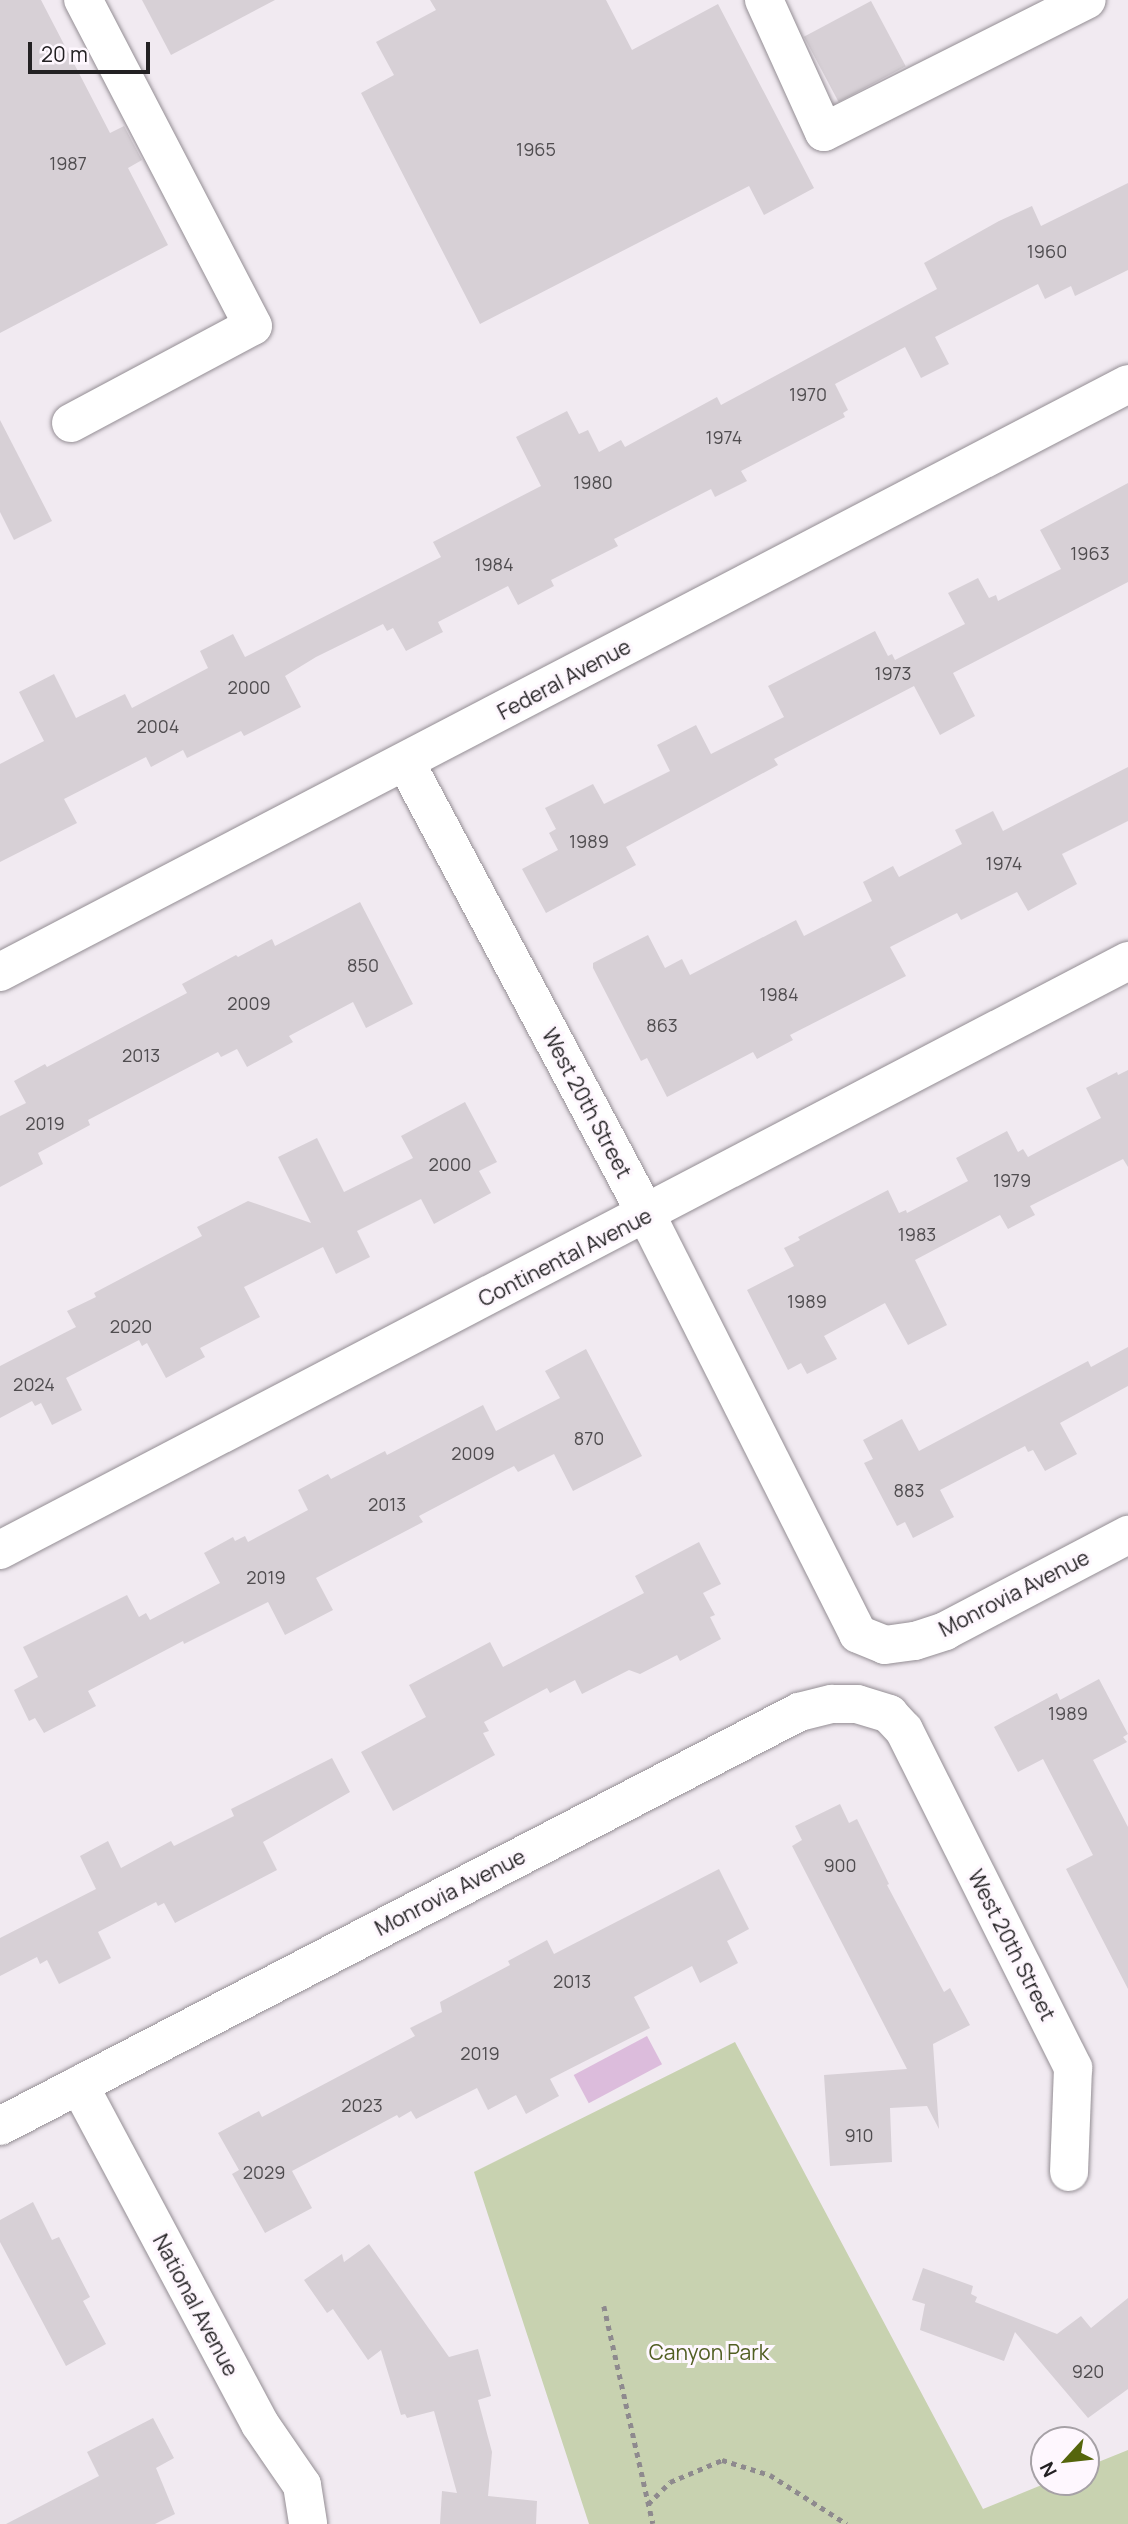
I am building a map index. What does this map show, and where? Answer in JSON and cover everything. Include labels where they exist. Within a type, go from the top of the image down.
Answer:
[{"type":"street","points":[[71,422],[253,326],[83,0]]},
{"type":"street","points":[[764,0],[824,132],[1087,0]]},
{"type":"street","name":"Federal Avenue","points":[[0,972],[406,763],[1128,384]]},
{"type":"street","name":"West 20th Street","points":[[406,763],[646,1214],[858,1634]]},
{"type":"street","name":"Continental Avenue","points":[[0,1550],[1128,961]]},
{"type":"street","name":"Monrovia Avenue","points":[[858,1634],[885,1645],[915,1641],[945,1631],[1128,1535]]},
{"type":"street","name":"Monrovia Avenue","points":[[0,2126],[799,1712],[832,1704],[857,1704],[889,1714],[904,1730]]},
{"type":"street","name":"West 20th Street","points":[[904,1730],[1073,2068],[1069,2172]]},
{"type":"street","name":"National Avenue","points":[[79,2085],[260,2424],[302,2485],[308,2524]]},
{"type":"path","points":[[604,2306],[653,2524]]},
{"type":"path","points":[[648,2504],[670,2482],[722,2460],[770,2475],[847,2524]]},
{"type":"green space","name":"Canyon Park","points":[[735,2042],[983,2509],[1030,2490],[1030,2496],[1100,2496],[1100,2461],[1128,2450],[1128,2524],[589,2524],[474,2172]]},
{"type":"shaded area","points":[[647,2036],[662,2064],[589,2103],[574,2075]]},
{"type":"building","points":[[0,0],[41,0],[110,133],[124,126],[142,160],[128,168],[168,245],[0,333]]},
{"type":"building","points":[[142,0],[275,0],[171,55]]},
{"type":"building","points":[[430,0],[606,0],[632,50],[718,4],[814,188],[764,215],[749,186],[480,324],[361,93],[394,75],[376,42],[436,10]]},
{"type":"building","points":[[871,1],[906,66],[839,102],[804,37]]},
{"type":"building","points":[[1128,183],[1128,270],[1075,296],[1071,286],[1045,299],[1038,284],[935,337],[949,364],[921,378],[905,347],[835,384],[848,410],[843,413],[845,417],[741,471],[747,481],[715,497],[711,489],[614,539],[618,546],[551,580],[554,586],[518,605],[508,586],[438,622],[443,632],[406,651],[393,628],[387,631],[383,624],[316,657],[285,676],[301,707],[244,736],[241,731],[187,758],[183,750],[151,767],[146,757],[64,799],[77,823],[0,862],[0,764],[44,741],[19,692],[54,674],[76,718],[125,694],[132,708],[208,668],[200,651],[233,634],[245,657],[441,557],[433,542],[541,486],[516,437],[567,411],[579,434],[588,430],[599,452],[621,440],[625,447],[717,397],[721,405],[937,289],[924,263],[999,221],[1032,206],[1041,226]]},
{"type":"building","points":[[0,420],[52,521],[14,540],[0,512]]},
{"type":"building","points":[[1128,483],[1128,582],[953,673],[975,716],[940,735],[914,686],[774,759],[778,765],[626,847],[636,865],[546,913],[522,869],[558,850],[549,833],[556,829],[545,808],[593,784],[604,804],[670,771],[657,745],[696,725],[711,754],[784,717],[768,686],[875,631],[888,656],[892,654],[895,660],[965,624],[948,593],[978,578],[989,598],[996,595],[998,601],[1061,569],[1040,530]]},
{"type":"building","points":[[1128,767],[1128,821],[1062,854],[1077,884],[1028,911],[1017,892],[961,920],[957,913],[890,947],[906,976],[790,1035],[793,1040],[757,1059],[753,1052],[667,1097],[647,1058],[641,1061],[593,968],[593,963],[648,935],[665,968],[682,959],[690,975],[796,920],[804,936],[872,901],[863,882],[893,866],[899,877],[962,844],[955,830],[993,811],[1003,831]]},
{"type":"building","points":[[360,902],[413,1004],[366,1028],[353,1002],[289,1036],[293,1042],[247,1067],[237,1049],[221,1057],[218,1052],[88,1120],[90,1125],[38,1153],[43,1164],[0,1187],[0,1116],[26,1103],[14,1081],[45,1064],[47,1067],[187,993],[182,984],[236,955],[238,957],[272,939],[275,946]]},
{"type":"building","points":[[1128,1070],[1128,1167],[1123,1159],[1030,1206],[1035,1215],[1008,1229],[1000,1215],[915,1260],[947,1325],[908,1345],[885,1303],[824,1336],[837,1359],[807,1374],[801,1363],[788,1370],[747,1290],[794,1266],[784,1248],[800,1240],[798,1237],[888,1190],[899,1213],[906,1210],[907,1213],[968,1181],[956,1158],[1007,1131],[1018,1152],[1023,1149],[1028,1157],[1101,1118],[1086,1088],[1117,1072],[1118,1075]]},
{"type":"building","points":[[465,1102],[497,1162],[479,1171],[491,1193],[434,1224],[421,1199],[357,1231],[370,1257],[336,1274],[323,1247],[244,1287],[260,1317],[200,1348],[205,1357],[166,1378],[147,1343],[142,1346],[139,1340],[66,1378],[82,1410],[52,1425],[41,1403],[35,1406],[32,1401],[0,1418],[0,1366],[76,1327],[67,1311],[96,1297],[94,1293],[202,1236],[197,1227],[248,1201],[311,1223],[278,1157],[317,1138],[344,1192],[413,1158],[401,1136]]},
{"type":"building","points":[[1128,1347],[1128,1386],[1060,1423],[1077,1454],[1045,1471],[1033,1450],[1028,1452],[1025,1446],[940,1490],[954,1517],[913,1538],[905,1522],[897,1526],[864,1463],[873,1459],[863,1440],[902,1419],[919,1451],[1088,1361],[1091,1367]]},
{"type":"building","points":[[586,1349],[642,1456],[573,1491],[554,1454],[518,1472],[514,1466],[419,1516],[423,1522],[316,1578],[333,1610],[285,1635],[268,1602],[184,1644],[183,1641],[88,1691],[96,1706],[44,1733],[35,1718],[29,1721],[14,1690],[38,1677],[23,1647],[127,1595],[139,1617],[146,1613],[150,1620],[220,1583],[204,1553],[233,1537],[235,1541],[245,1536],[248,1542],[308,1510],[298,1490],[328,1474],[331,1479],[385,1451],[387,1455],[483,1405],[496,1431],[560,1398],[545,1371]]},
{"type":"building","points":[[699,1542],[721,1584],[703,1593],[715,1615],[710,1617],[721,1639],[680,1661],[677,1655],[640,1674],[629,1670],[582,1694],[575,1680],[550,1693],[547,1688],[484,1722],[489,1731],[483,1733],[495,1755],[393,1811],[361,1752],[426,1717],[409,1685],[490,1642],[503,1667],[644,1593],[635,1576]]},
{"type":"building","points":[[1099,1679],[1128,1734],[1123,1737],[1127,1742],[1093,1760],[1128,1827],[1128,1989],[1066,1869],[1093,1855],[1043,1759],[1018,1772],[994,1727],[1057,1693],[1060,1700]]},
{"type":"building","points":[[332,1758],[350,1792],[263,1842],[277,1870],[175,1923],[164,1903],[158,1906],[156,1902],[98,1932],[111,1958],[59,1984],[47,1960],[40,1964],[37,1957],[0,1976],[0,1938],[96,1889],[80,1856],[108,1841],[121,1868],[171,1841],[174,1846],[234,1816],[231,1809]]},
{"type":"building","points":[[840,1804],[849,1823],[857,1819],[889,1884],[887,1885],[944,1992],[950,1988],[970,2025],[933,2044],[939,2129],[927,2106],[890,2108],[892,2162],[830,2166],[824,2075],[907,2069],[792,1846],[802,1840],[795,1826]]},
{"type":"building","points":[[719,1869],[749,1929],[727,1941],[738,1963],[700,1983],[692,1966],[634,1997],[650,2028],[550,2079],[559,2096],[526,2114],[516,2095],[488,2110],[477,2088],[416,2119],[411,2111],[399,2118],[397,2115],[292,2171],[312,2208],[265,2233],[232,2174],[239,2170],[218,2133],[259,2111],[262,2117],[415,2036],[410,2028],[442,2012],[440,2002],[510,1965],[508,1961],[547,1940],[554,1954]]},
{"type":"building","points":[[33,2202],[52,2240],[59,2237],[90,2297],[83,2301],[106,2344],[66,2366],[0,2242],[0,2220]]},
{"type":"building","points":[[369,2244],[449,2357],[478,2349],[491,2396],[478,2400],[492,2452],[488,2496],[537,2501],[536,2524],[440,2524],[442,2491],[457,2493],[434,2411],[407,2418],[405,2414],[401,2415],[381,2350],[368,2360],[333,2309],[327,2313],[304,2280],[342,2254],[344,2262]]},
{"type":"building","points":[[923,2268],[973,2286],[971,2294],[977,2297],[975,2302],[1057,2334],[1081,2316],[1091,2328],[1128,2298],[1128,2389],[1088,2418],[1015,2332],[1004,2361],[920,2330],[925,2304],[912,2300]]},
{"type":"building","points":[[153,2418],[174,2458],[156,2468],[175,2514],[155,2524],[6,2524],[99,2476],[87,2452]]}]
